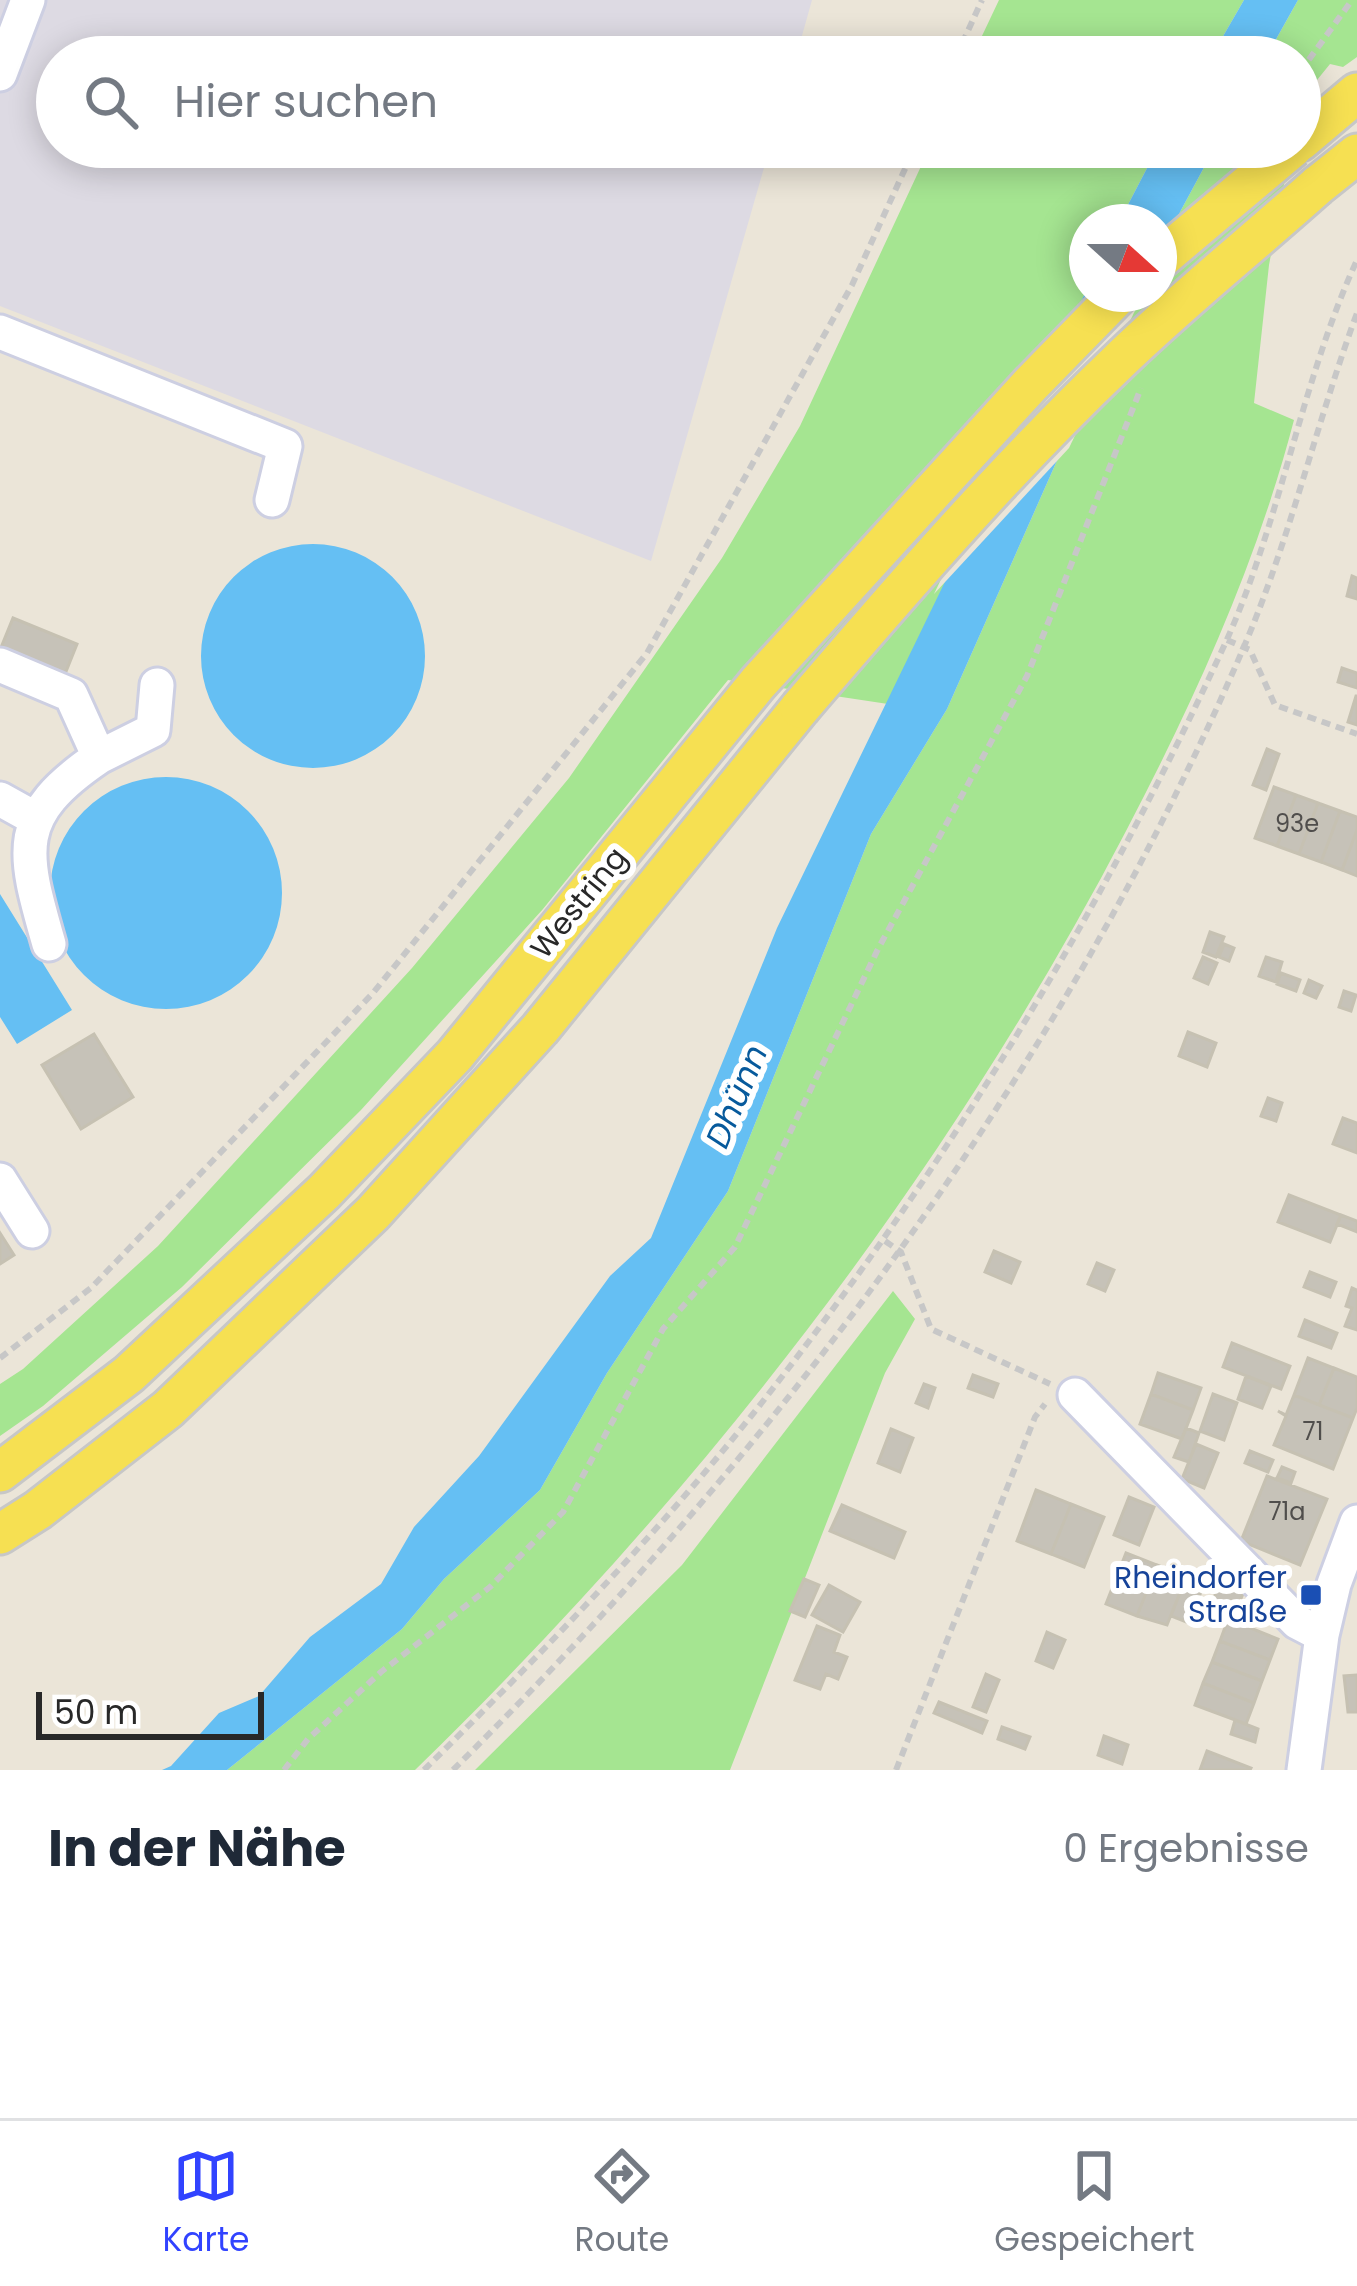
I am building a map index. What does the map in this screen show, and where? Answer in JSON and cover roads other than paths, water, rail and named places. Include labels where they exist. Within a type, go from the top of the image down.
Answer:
[{"type":"main road","points":[[1321,123],[1357,93]]},
{"type":"main road","name":"Westring","points":[[0,1534],[168,1409],[373,1214],[540,1029],[924,562],[1119,361],[1357,154]]},
{"type":"main road","points":[[1177,245],[1268,168]]},
{"type":"main road","name":"Westring","points":[[0,1472],[129,1374],[340,1175],[455,1055],[758,682],[1101,312]]},
{"type":"street","points":[[0,74],[28,0]]},
{"type":"street","points":[[0,332],[285,446],[272,500]]},
{"type":"street","points":[[0,664],[71,694],[99,757]]},
{"type":"street","points":[[49,944],[31,874],[35,819],[62,782],[153,730],[157,685]]},
{"type":"street","points":[[0,799],[35,819]]},
{"type":"street","points":[[0,1180],[32,1231]]},
{"type":"street","points":[[1076,1395],[1298,1622],[1322,1634]]},
{"type":"street","points":[[1304,1770],[1322,1634],[1357,1522]]},
{"type":"water","points":[[1244,0],[1298,0],[1278,36],[1223,36]]},
{"type":"water","points":[[1147,168],[1204,168],[1177,218],[1177,204],[1128,204]]},
{"type":"water","name":"Dhünn","points":[[1076,312],[1128,312],[1098,368],[947,709],[871,834],[728,1191],[607,1373],[540,1490],[444,1579],[402,1629],[227,1770],[162,1770],[219,1713],[259,1696],[310,1637],[381,1584],[414,1527],[479,1456],[610,1276],[651,1238],[777,928]]},
{"type":"water","points":[[313,544],[356,553],[392,577],[416,613],[425,656],[416,699],[392,735],[356,759],[313,768],[270,759],[234,735],[210,699],[201,656],[210,613],[234,577],[270,553]]},
{"type":"water","points":[[166,777],[210,786],[248,811],[273,849],[282,893],[273,937],[248,975],[210,1000],[166,1009],[122,1000],[84,975],[59,937],[50,893],[59,849],[84,811],[122,786]]},
{"type":"water","points":[[0,894],[72,1010],[17,1044],[0,1017]]},
{"type":"place","name":"Rheindorfer Straße","points":[[1311,1595]]}]
